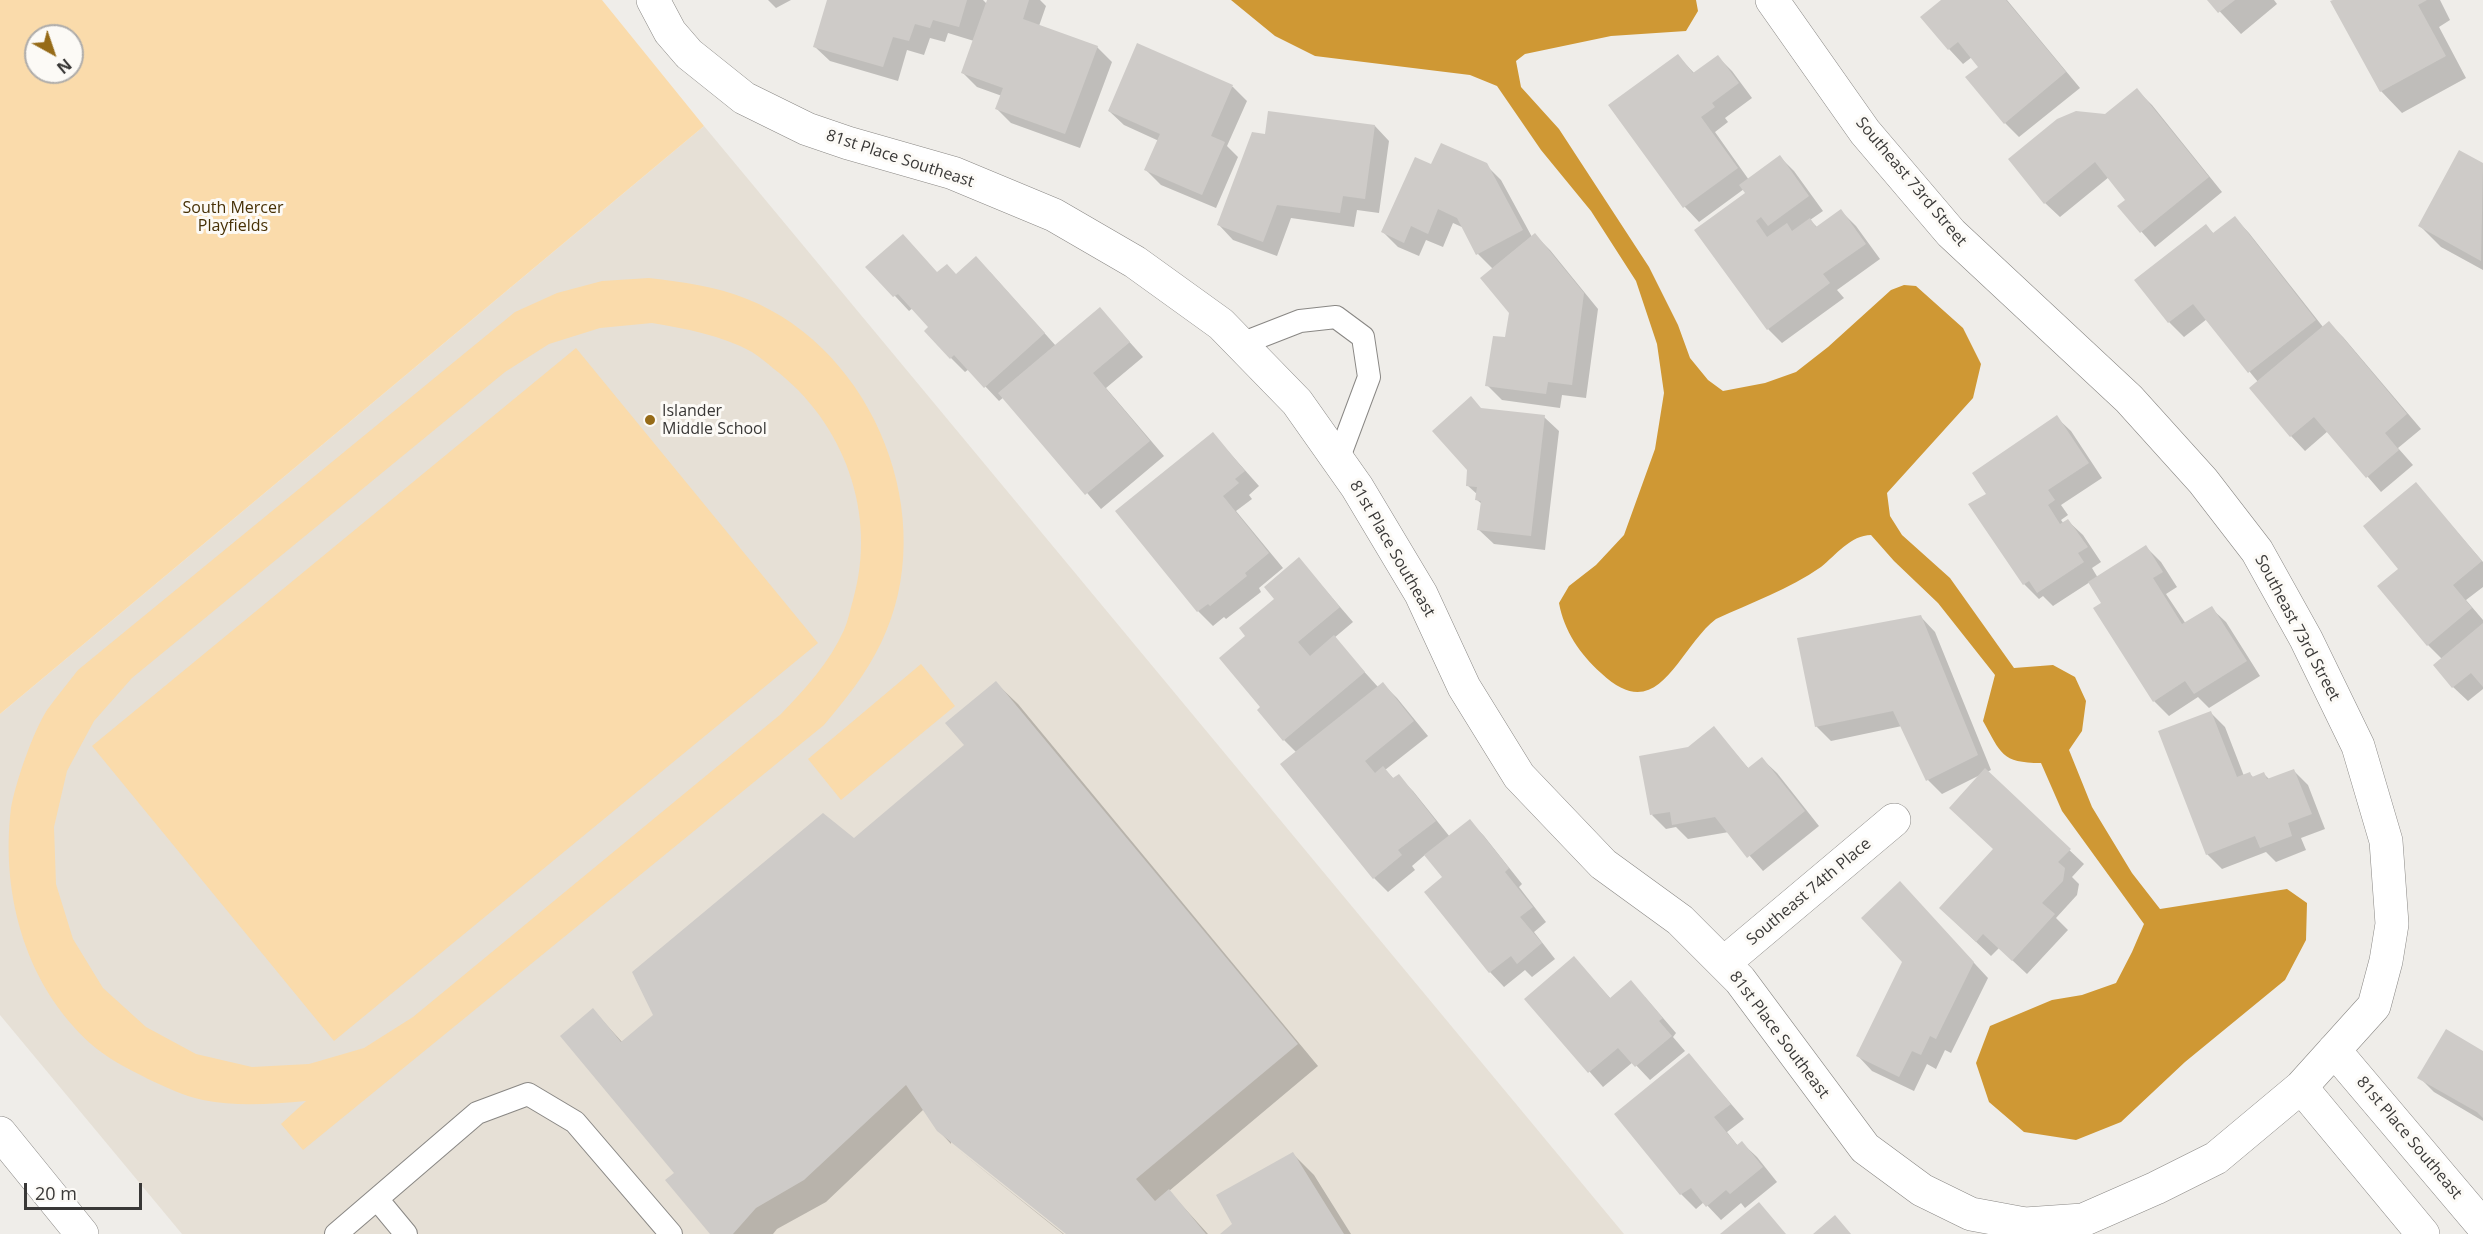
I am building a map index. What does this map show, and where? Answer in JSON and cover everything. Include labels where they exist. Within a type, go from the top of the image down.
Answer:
[{"type":"street","name":"81st Place Southeast","points":[[653,0],[670,32],[689,54],[744,98],[807,129],[953,173],[1054,215],[1135,262],[1221,324],[1297,402],[1357,488],[1421,594],[1464,687],[1519,776],[1603,864],[1680,920],[1740,980],[1865,1148],[1922,1191],[1971,1214],[2025,1224]]},
{"type":"street","name":"Southeast 73rd Street","points":[[1772,0],[1865,132],[1951,234],[2129,399],[2204,481],[2257,551],[2306,639],[2358,746],[2386,841],[2392,924],[2386,961],[2374,1006],[2301,1087],[2216,1158],[2156,1188],[2083,1220],[2025,1224]]},
{"type":"street","name":"Southeast 74th Place","points":[[1724,963],[1894,820]]},
{"type":"street","name":"81st Place Southeast","points":[[2334,1050],[2483,1226]]},
{"type":"street","points":[[2301,1087],[2423,1234]]},
{"type":"street","points":[[0,1133],[82,1234]]},
{"type":"lane","points":[[1241,344],[1300,321],[1336,317],[1363,337],[1370,377],[1338,460]]},
{"type":"lane","points":[[336,1234],[477,1113],[528,1094],[575,1122],[671,1234]]},
{"type":"lane","points":[[377,1199],[406,1234]]},
{"type":"shaded area","points":[[1231,0],[1696,0],[1698,11],[1686,31],[1611,36],[1525,54],[1516,61],[1521,87],[1559,129],[1649,267],[1678,325],[1690,358],[1708,380],[1723,391],[1765,383],[1796,372],[1828,347],[1891,290],[1904,285],[1916,286],[1963,328],[1981,364],[1973,398],[1887,493],[1890,516],[1902,535],[1950,578],[2014,668],[2053,665],[2075,677],[2086,701],[2082,731],[2069,750],[2092,807],[2132,873],[2160,909],[2287,889],[2307,903],[2306,940],[2285,980],[2185,1062],[2121,1122],[2076,1140],[2024,1132],[1989,1102],[1976,1063],[1990,1026],[2052,1000],[2082,995],[2116,983],[2144,924],[2062,811],[2041,763],[2028,763],[2010,758],[1994,741],[1983,721],[1995,675],[1938,603],[1894,561],[1871,535],[1850,542],[1821,567],[1796,582],[1716,619],[1702,632],[1666,678],[1653,688],[1638,692],[1621,688],[1601,673],[1574,641],[1561,613],[1559,603],[1569,586],[1596,565],[1624,535],[1655,449],[1664,393],[1657,344],[1636,281],[1591,211],[1541,150],[1497,86],[1470,75],[1315,56],[1275,36]]},
{"type":"shaded area","name":"Islander Middle School","points":[[704,126],[1624,1234],[182,1234],[0,1015],[0,714]]},
{"type":"green space","name":"South Mercer Playfields","points":[[0,0],[602,0],[704,126],[0,714]]},
{"type":"green space","points":[[649,278],[711,288],[747,299],[792,323],[831,357],[862,398],[885,444],[899,493],[904,544],[898,595],[881,643],[869,665],[848,696],[824,725],[303,1150],[281,1124],[306,1101],[242,1104],[203,1100],[182,1094],[128,1069],[97,1049],[73,1026],[52,999],[36,970],[15,908],[10,875],[11,808],[26,757],[47,710],[78,670],[515,312],[557,293],[602,281]],"holes":[[[652,323],[716,337],[755,354],[799,391],[819,415],[836,443],[849,472],[857,503],[861,535],[860,568],[845,627],[824,664],[781,714],[413,1017],[364,1048],[309,1064],[252,1067],[196,1054],[146,1027],[103,988],[73,939],[56,884],[54,827],[67,771],[94,721],[132,678],[505,372],[549,344],[600,328]]]},
{"type":"green space","points":[[576,348],[818,643],[334,1041],[92,746]]},
{"type":"green space","points":[[921,664],[955,706],[841,800],[808,759]]},
{"type":"building","points":[[827,0],[967,0],[959,27],[933,20],[930,28],[915,24],[909,41],[893,37],[883,67],[813,47]]},
{"type":"building","points":[[987,0],[1029,0],[1023,19],[1098,46],[1065,134],[995,109],[1003,88],[961,73]]},
{"type":"building","points":[[1941,0],[2006,0],[2066,72],[2004,124],[1965,77],[1978,67],[1958,42],[1948,50],[1920,17]]},
{"type":"building","points":[[2207,0],[2235,0],[2218,13]]},
{"type":"building","points":[[2427,0],[2418,5],[2446,56],[2380,92],[2330,1]]},
{"type":"building","points":[[1137,43],[1233,85],[1211,136],[1225,142],[1202,195],[1144,170],[1160,134],[1108,111]]},
{"type":"building","points":[[1678,54],[1693,73],[1718,55],[1739,83],[1712,103],[1715,107],[1701,117],[1738,168],[1683,208],[1608,105]]},
{"type":"building","points":[[2137,88],[2209,177],[2140,233],[2117,206],[2125,200],[2095,162],[2044,204],[2008,159],[2057,119],[2076,111],[2105,114]]},
{"type":"building","points":[[1268,111],[1375,125],[1365,199],[1343,196],[1340,213],[1277,205],[1263,242],[1217,225],[1252,132],[1265,134]]},
{"type":"building","points":[[1441,143],[1487,163],[1523,230],[1476,255],[1457,218],[1438,209],[1428,234],[1411,226],[1404,243],[1381,232],[1415,157],[1431,164]]},
{"type":"building","points":[[2459,150],[2483,163],[2481,261],[2418,226]]},
{"type":"building","points":[[1780,155],[1809,196],[1768,226],[1761,217],[1756,221],[1767,237],[1787,223],[1792,231],[1810,218],[1816,227],[1841,209],[1866,244],[1823,274],[1830,283],[1767,330],[1694,230],[1745,193],[1739,185]]},
{"type":"building","points":[[2235,216],[2316,320],[2248,373],[2193,304],[2168,323],[2134,280],[2206,224],[2213,233]]},
{"type":"building","points":[[1535,233],[1584,293],[1572,385],[1548,382],[1546,394],[1485,386],[1493,336],[1505,337],[1509,313],[1480,278]]},
{"type":"building","points":[[903,234],[937,272],[947,264],[956,274],[976,256],[1045,333],[984,388],[954,355],[950,359],[924,331],[928,327],[898,294],[893,297],[865,267]]},
{"type":"building","points":[[1100,307],[1130,342],[1093,373],[1150,441],[1085,495],[998,393]]},
{"type":"building","points":[[2329,321],[2407,414],[2385,433],[2399,450],[2366,478],[2314,417],[2290,437],[2249,388]]},
{"type":"building","points":[[1471,396],[1481,408],[1545,415],[1531,536],[1477,530],[1481,501],[1475,500],[1477,487],[1466,486],[1467,470],[1432,431]]},
{"type":"building","points":[[2057,415],[2089,463],[2048,490],[2055,500],[2048,505],[2060,524],[2068,519],[2088,547],[2078,553],[2084,562],[2037,593],[2029,581],[2023,585],[1968,504],[1986,494],[1972,473]]},
{"type":"building","points":[[1213,432],[1245,471],[1235,479],[1239,483],[1223,496],[1269,553],[1245,573],[1247,576],[1210,606],[1208,604],[1197,612],[1115,511]]},
{"type":"building","points":[[2416,482],[2482,561],[2453,585],[2472,608],[2427,646],[2377,586],[2398,569],[2363,526]]},
{"type":"building","points":[[2146,545],[2163,572],[2153,578],[2182,624],[2212,606],[2247,661],[2194,694],[2185,681],[2153,702],[2093,608],[2101,603],[2088,582]]},
{"type":"building","points":[[1299,557],[1340,607],[1298,642],[1310,656],[1334,635],[1365,672],[1283,741],[1257,710],[1260,707],[1219,658],[1245,636],[1239,628],[1274,599],[1264,587]]},
{"type":"building","points":[[1921,615],[1978,755],[1926,781],[1893,711],[1815,727],[1797,638]]},
{"type":"building","points":[[2483,623],[2483,687],[2471,673],[2452,688],[2433,665]]},
{"type":"building","points":[[996,681],[1298,1044],[1136,1179],[1155,1201],[1169,1189],[1206,1234],[1066,1234],[937,1131],[906,1085],[804,1180],[756,1208],[733,1234],[710,1234],[665,1180],[674,1173],[560,1036],[593,1008],[621,1042],[653,1015],[632,972],[823,813],[854,838],[964,745],[945,723]]},
{"type":"building","points":[[1383,682],[1414,721],[1365,761],[1375,773],[1383,766],[1393,778],[1399,774],[1436,821],[1398,850],[1402,855],[1373,879],[1280,764]]},
{"type":"building","points":[[2211,711],[2237,777],[2250,772],[2252,777],[2264,772],[2267,779],[2294,769],[2312,814],[2288,823],[2292,836],[2260,848],[2255,836],[2206,855],[2158,731]]},
{"type":"building","points":[[1714,726],[1748,768],[1762,757],[1805,811],[1747,858],[1715,817],[1672,825],[1670,812],[1650,815],[1639,756],[1688,747]]},
{"type":"building","points":[[1985,768],[2071,849],[2058,862],[2065,868],[2063,881],[2042,903],[2055,914],[2012,961],[1983,934],[1976,942],[1939,908],[1993,849],[1949,808]]},
{"type":"building","points":[[1470,819],[1509,868],[1505,872],[1533,907],[1520,917],[1542,943],[1517,964],[1511,956],[1489,973],[1424,892],[1442,877],[1424,855]]},
{"type":"building","points":[[1900,881],[1974,962],[1936,1039],[1930,1036],[1921,1055],[1912,1051],[1899,1077],[1856,1056],[1902,962],[1861,918]]},
{"type":"building","points":[[1574,956],[1610,998],[1631,980],[1663,1018],[1659,1021],[1672,1036],[1635,1067],[1618,1048],[1588,1073],[1524,999]]},
{"type":"building","points":[[2446,1029],[2483,1051],[2483,1118],[2477,1112],[2417,1078]]},
{"type":"building","points":[[1689,1053],[1731,1104],[1714,1117],[1737,1145],[1742,1141],[1763,1167],[1730,1194],[1726,1190],[1706,1207],[1691,1188],[1680,1195],[1614,1114]]},
{"type":"building","points":[[1293,1152],[1344,1234],[1220,1234],[1232,1224],[1216,1195]]},
{"type":"building","points":[[1759,1202],[1786,1234],[1720,1234]]},
{"type":"building","points":[[1835,1215],[1851,1234],[1813,1234]]},
{"type":"place","name":"Islander Middle School","points":[[650,420]]}]
